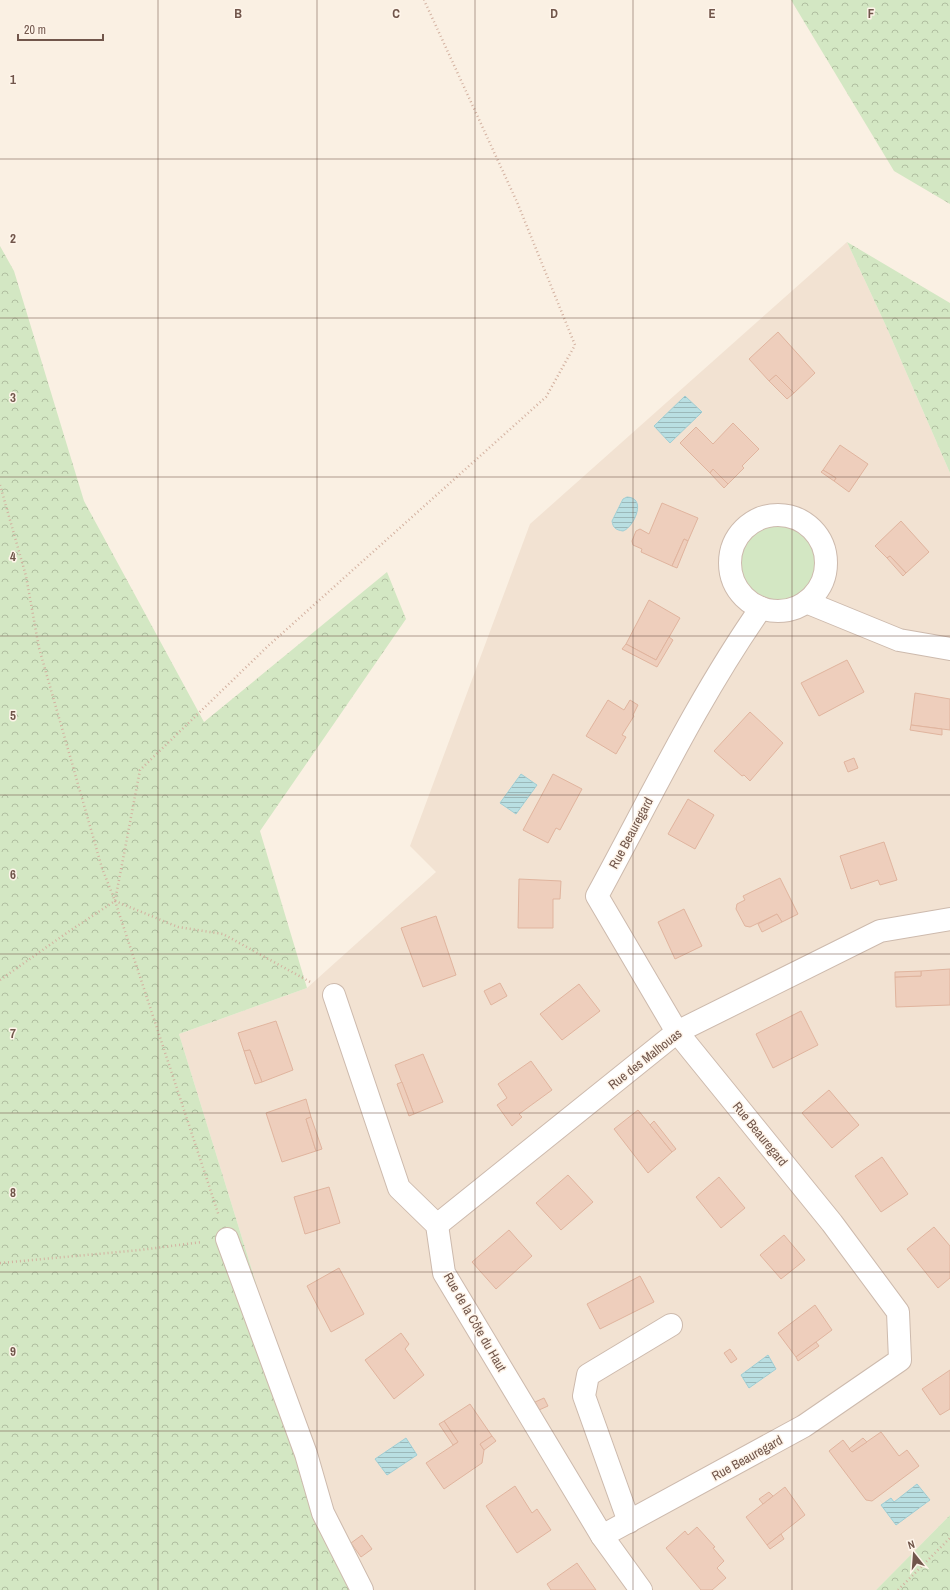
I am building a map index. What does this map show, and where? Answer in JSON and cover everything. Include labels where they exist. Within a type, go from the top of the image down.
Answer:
[{"type":"street","points":[[778,515],[793,517],[806,524],[816,534],[824,548],[826,562],[824,577],[817,590],[806,602],[792,608],[776,611],[761,608],[748,601],[738,590],[732,577],[730,562],[732,547],[739,534],[750,524],[763,517],[778,515]]},
{"type":"street","points":[[806,602],[899,640],[950,649]]},
{"type":"street","name":"Rue Beauregard","points":[[602,1536],[804,1426],[900,1360],[898,1312],[832,1224],[677,1032],[598,896],[703,700],[739,640],[761,608]]},
{"type":"street","name":"Rue des Malhouas","points":[[436,1225],[677,1032],[880,931],[950,919]]},
{"type":"street","points":[[334,995],[398,1188],[436,1225]]},
{"type":"street","name":"Rue de la Côte du Haut","points":[[436,1225],[444,1273],[602,1536],[641,1590]]},
{"type":"street","points":[[227,1239],[306,1454],[323,1513],[362,1590]]},
{"type":"street","points":[[629,1522],[584,1396],[588,1375],[671,1325]]},
{"type":"path","points":[[0,980],[115,901],[140,770],[268,646],[546,397],[575,345],[517,202],[424,0]]},
{"type":"path","points":[[0,485],[26,576],[39,648],[102,868],[115,901],[227,1239],[140,1250],[0,1263]]},
{"type":"path","points":[[115,901],[178,927],[223,934],[334,995]]},
{"type":"path","points":[[898,1590],[950,1538]]},
{"type":"shaded area","points":[[847,242],[886,326],[950,473],[950,1515],[876,1590],[367,1590],[328,1516],[179,1034],[307,988],[436,872],[410,846],[530,524]]},
{"type":"green space","points":[[791,0],[950,0],[950,204],[894,171]]},
{"type":"green space","points":[[847,242],[950,303],[950,473],[886,326]]},
{"type":"green space","points":[[0,246],[14,271],[84,501],[204,722],[387,572],[406,619],[260,831],[307,988],[179,1034],[328,1516],[367,1590],[0,1590]]},
{"type":"green space","points":[[778,526],[792,529],[804,537],[812,549],[815,563],[812,577],[804,589],[792,597],[778,600],[764,597],[752,589],[744,577],[741,563],[744,549],[752,537],[764,529]]},
{"type":"green space","points":[[950,1515],[950,1590],[876,1590]]},
{"type":"water","points":[[685,396],[702,412],[670,443],[654,426]]},
{"type":"water","points":[[627,497],[637,502],[638,507],[637,513],[631,525],[623,531],[615,528],[612,521],[623,499]]},
{"type":"water","points":[[521,774],[537,785],[516,814],[500,803]]},
{"type":"water","points":[[768,1355],[776,1369],[749,1388],[741,1375]]},
{"type":"water","points":[[406,1438],[417,1455],[387,1475],[375,1459]]},
{"type":"water","points":[[917,1484],[930,1500],[896,1525],[881,1505],[891,1498],[894,1502]]},
{"type":"building","points":[[778,332],[815,373],[794,393],[776,375],[769,381],[749,359]]},
{"type":"building","points":[[776,375],[794,393],[787,399],[769,381]]},
{"type":"building","points":[[733,423],[759,449],[742,466],[744,468],[728,484],[713,469],[710,473],[680,443],[696,427],[713,444]]},
{"type":"building","points":[[840,445],[868,464],[849,492],[834,481],[836,478],[823,470]]},
{"type":"building","points":[[713,469],[728,484],[724,488],[710,473]]},
{"type":"building","points":[[823,470],[836,478],[834,481],[821,472]]},
{"type":"building","points":[[662,503],[698,518],[688,541],[684,539],[672,566],[641,552],[642,549],[633,545],[632,541],[636,531],[640,529],[649,534]]},
{"type":"building","points":[[901,521],[929,552],[906,573],[890,556],[887,558],[875,546]]},
{"type":"building","points":[[684,539],[688,541],[677,568],[672,566]]},
{"type":"building","points":[[890,556],[906,573],[903,576],[887,558]]},
{"type":"building","points":[[649,600],[680,618],[656,660],[626,644]]},
{"type":"building","points":[[669,637],[673,640],[657,667],[622,649],[626,644],[656,660]]},
{"type":"building","points":[[847,660],[864,692],[819,716],[801,683]]},
{"type":"building","points":[[915,693],[950,699],[950,730],[911,725]]},
{"type":"building","points":[[608,700],[624,710],[630,700],[638,705],[633,715],[634,716],[622,735],[626,737],[616,754],[586,736]]},
{"type":"building","points":[[750,712],[783,743],[750,781],[744,775],[742,776],[714,751]]},
{"type":"building","points":[[911,725],[942,729],[942,735],[910,730]]},
{"type":"building","points":[[854,758],[858,768],[848,772],[844,762]]},
{"type":"building","points":[[553,774],[582,789],[560,830],[556,828],[548,843],[523,830]]},
{"type":"building","points":[[688,799],[714,815],[695,849],[668,834]]},
{"type":"building","points":[[884,842],[897,880],[880,885],[878,880],[851,889],[840,856]]},
{"type":"building","points":[[780,878],[798,914],[782,922],[777,914],[750,927],[745,926],[736,909],[737,904],[745,900],[743,896]]},
{"type":"building","points":[[519,879],[561,881],[560,899],[553,899],[553,928],[518,928]]},
{"type":"building","points":[[684,909],[702,946],[675,959],[658,922]]},
{"type":"building","points":[[777,914],[782,922],[762,932],[758,924]]},
{"type":"building","points":[[436,916],[456,975],[423,987],[401,928]]},
{"type":"building","points":[[950,969],[950,1005],[896,1007],[895,977],[921,976],[921,971]]},
{"type":"building","points":[[921,971],[921,976],[895,977],[895,972]]},
{"type":"building","points":[[500,983],[507,996],[491,1005],[484,991]]},
{"type":"building","points":[[579,984],[600,1011],[562,1040],[540,1014]]},
{"type":"building","points":[[801,1011],[818,1045],[773,1068],[756,1034]]},
{"type":"building","points":[[276,1021],[293,1070],[262,1082],[250,1050],[244,1051],[238,1033]]},
{"type":"building","points":[[250,1050],[262,1082],[255,1084],[244,1051]]},
{"type":"building","points":[[423,1054],[443,1102],[414,1114],[395,1065]]},
{"type":"building","points":[[531,1061],[552,1090],[519,1114],[522,1117],[512,1126],[497,1105],[507,1098],[498,1084]]},
{"type":"building","points":[[402,1082],[414,1114],[409,1116],[397,1084]]},
{"type":"building","points":[[829,1090],[859,1125],[832,1148],[802,1113]]},
{"type":"building","points":[[306,1099],[311,1117],[306,1119],[316,1151],[282,1162],[266,1113]]},
{"type":"building","points":[[638,1110],[672,1152],[648,1173],[614,1129]]},
{"type":"building","points":[[311,1117],[322,1149],[316,1151],[306,1119]]},
{"type":"building","points":[[654,1121],[676,1149],[672,1152],[650,1125]]},
{"type":"building","points":[[882,1157],[908,1194],[881,1212],[855,1176]]},
{"type":"building","points":[[568,1175],[593,1202],[561,1230],[536,1203]]},
{"type":"building","points":[[719,1177],[745,1208],[721,1228],[696,1197]]},
{"type":"building","points":[[329,1187],[340,1223],[305,1234],[294,1197]]},
{"type":"building","points":[[934,1227],[950,1246],[950,1278],[938,1288],[907,1249]]},
{"type":"building","points":[[509,1230],[532,1256],[496,1289],[472,1262]]},
{"type":"building","points":[[784,1235],[805,1260],[781,1279],[760,1255]]},
{"type":"building","points":[[339,1268],[364,1314],[331,1332],[307,1286]]},
{"type":"building","points":[[640,1276],[654,1302],[600,1329],[587,1304]]},
{"type":"building","points":[[815,1305],[832,1330],[796,1357],[778,1333]]},
{"type":"building","points":[[401,1333],[409,1344],[405,1349],[424,1375],[394,1399],[365,1360]]},
{"type":"building","points":[[816,1342],[819,1346],[798,1361],[796,1357]]},
{"type":"building","points":[[730,1349],[737,1359],[731,1363],[724,1353]]},
{"type":"building","points":[[950,1370],[950,1409],[940,1415],[922,1389]]},
{"type":"building","points":[[544,1398],[548,1406],[539,1410],[535,1402]]},
{"type":"building","points":[[470,1404],[492,1436],[480,1444],[484,1450],[482,1463],[444,1489],[426,1463],[458,1442],[444,1421]]},
{"type":"building","points":[[444,1421],[458,1442],[453,1445],[439,1424]]},
{"type":"building","points":[[881,1432],[899,1456],[907,1450],[919,1466],[872,1501],[866,1500],[829,1451],[843,1440],[852,1452]]},
{"type":"building","points":[[492,1436],[496,1441],[484,1450],[480,1444]]},
{"type":"building","points":[[863,1438],[867,1442],[852,1452],[849,1449]]},
{"type":"building","points":[[515,1486],[532,1513],[537,1509],[551,1530],[517,1553],[486,1506]]},
{"type":"building","points":[[785,1487],[805,1515],[767,1545],[746,1517]]},
{"type":"building","points":[[769,1492],[773,1496],[763,1504],[759,1499]]},
{"type":"building","points":[[697,1527],[715,1547],[713,1548],[724,1561],[717,1568],[726,1578],[712,1590],[701,1590],[666,1548],[685,1531],[688,1535]]},
{"type":"building","points":[[781,1534],[784,1539],[770,1549],[767,1545]]},
{"type":"building","points":[[362,1535],[372,1549],[361,1557],[351,1543]]},
{"type":"building","points":[[577,1563],[596,1590],[551,1590],[547,1584]]}]
